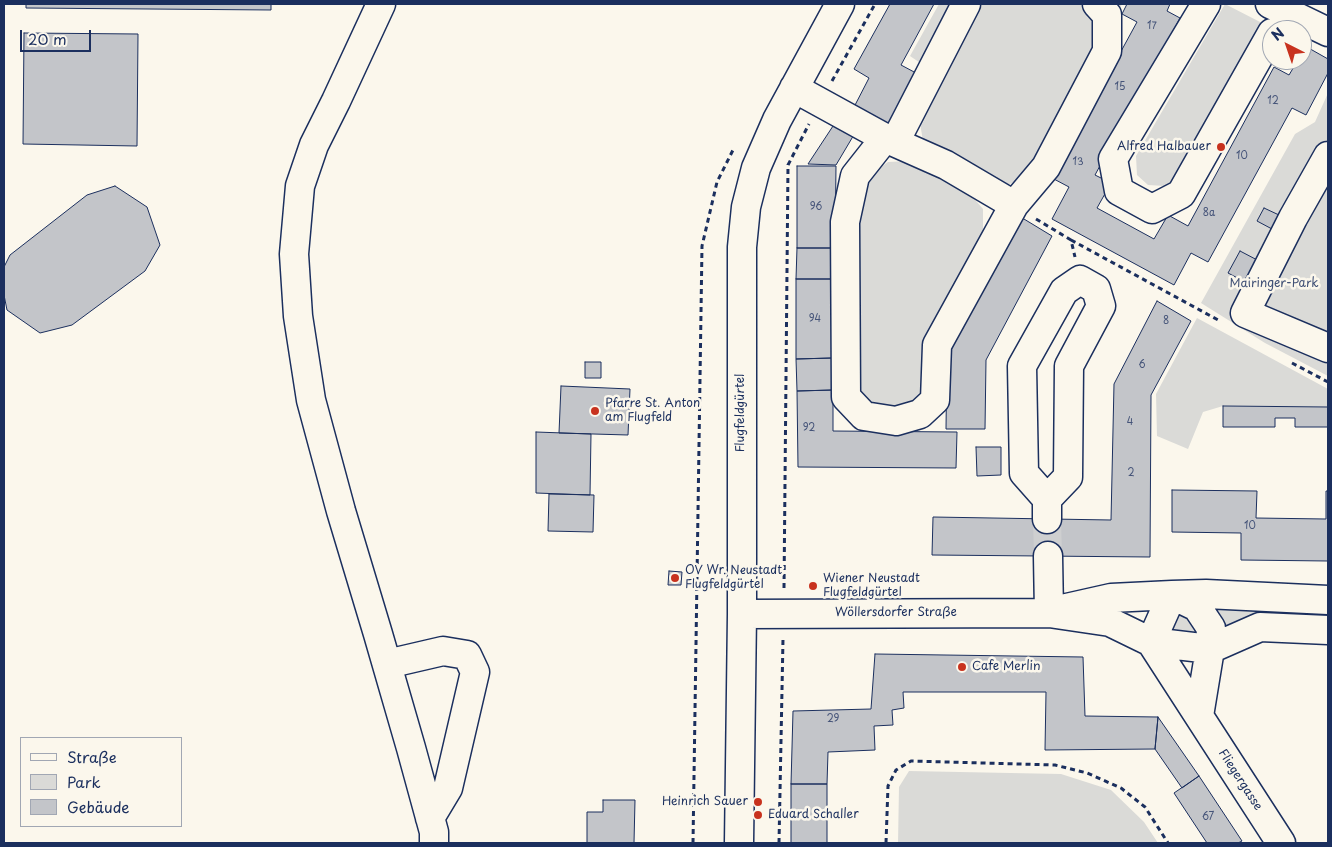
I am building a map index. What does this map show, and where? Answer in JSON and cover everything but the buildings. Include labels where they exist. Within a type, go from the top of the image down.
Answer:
[{"type":"street","points":[[381,4],[314,145],[300,186],[294,254],[298,316],[311,400],[341,511],[436,834]]},
{"type":"street","points":[[966,4],[890,140],[855,176],[845,222],[846,397],[864,416],[896,421],[920,414],[935,400],[937,345],[1014,205],[1046,167],[1107,51],[1107,16],[1097,4]]},
{"type":"street","points":[[1206,4],[1113,159],[1119,191],[1152,208],[1181,194],[1275,19],[1328,32]]},
{"type":"street","name":"Flugfeldgürtel","points":[[739,843],[743,239],[746,207],[756,168],[776,120],[837,5]]},
{"type":"street","points":[[794,88],[890,140],[946,165],[1014,205]]},
{"type":"street","points":[[1328,156],[1293,218],[1245,313],[1328,348]]},
{"type":"street","points":[[1080,280],[1096,289],[1100,306],[1069,366],[1068,477],[1047,509],[1024,473],[1022,366],[1064,291],[1080,280]]},
{"type":"street","points":[[1048,556],[1049,613]]},
{"type":"street","name":"Wöllersdorfer Straße","points":[[1049,613],[1111,598],[1172,595],[1206,594],[1328,600]]},
{"type":"street","points":[[1151,642],[1172,595],[1197,607],[1211,628],[1210,649],[1199,716]]},
{"type":"street","name":"Wöllersdorfer Straße","points":[[742,614],[1049,613],[1110,622],[1151,642],[1210,649]]},
{"type":"street","points":[[1210,649],[1260,627],[1328,630]]},
{"type":"street","name":"Fliegergasse","points":[[1151,642],[1281,843]]},
{"type":"street","points":[[387,664],[443,651],[467,655],[475,672],[436,834]]},
{"type":"path","points":[[784,582],[788,165],[874,4]]},
{"type":"path","points":[[1014,205],[1071,240],[1236,329],[1245,313]]},
{"type":"path","points":[[1071,240],[1080,280]]},
{"type":"path","points":[[779,843],[783,642]]},
{"type":"path","points":[[886,843],[888,786],[896,770],[911,761],[1055,765],[1087,773],[1121,788],[1144,807],[1168,843]]},
{"type":"green space","points":[[939,4],[1122,4],[1037,169],[1006,186],[923,141],[918,111],[938,75],[910,56]]},
{"type":"green space","points":[[1225,4],[1262,23],[1262,28],[1181,175],[1165,186],[1148,185],[1137,175],[1136,156]]},
{"type":"green space","name":"Mairinger-Park","points":[[1328,93],[1328,376],[1265,343],[1201,303],[1295,134],[1315,122]]},
{"type":"green space","points":[[910,161],[964,187],[983,209],[983,241],[928,390],[918,404],[894,412],[866,407],[854,392],[854,222],[864,182],[871,174],[888,162]]},
{"type":"green space","points":[[1197,318],[1328,389],[1328,407],[1223,406],[1203,412],[1188,449],[1157,436],[1156,394]]},
{"type":"green space","points":[[1216,608],[1261,612],[1328,614],[1328,620],[1225,630]]},
{"type":"green space","points":[[1181,612],[1187,612],[1203,637],[1175,639],[1167,627],[1176,615]]},
{"type":"green space","points":[[909,771],[1061,774],[1111,790],[1144,822],[1158,843],[898,843],[899,787]]},
{"type":"tunnel","points":[[1047,519],[1048,556]]},
{"type":"place","name":"Alfred Halbauer","points":[[1221,147]]},
{"type":"place","name":"Pfarre St. Anton am Flugfeld","points":[[595,411]]},
{"type":"place","name":"OV Wr. Neustadt Flugfeldgürtel","points":[[675,578]]},
{"type":"place","name":"Wiener Neustadt Flugfeldgürtel","points":[[813,586]]},
{"type":"place","name":"Cafe Merlin","points":[[962,667]]},
{"type":"place","name":"Heinrich Sauer","points":[[758,802]]},
{"type":"place","name":"Eduard Schaller","points":[[758,815]]}]
